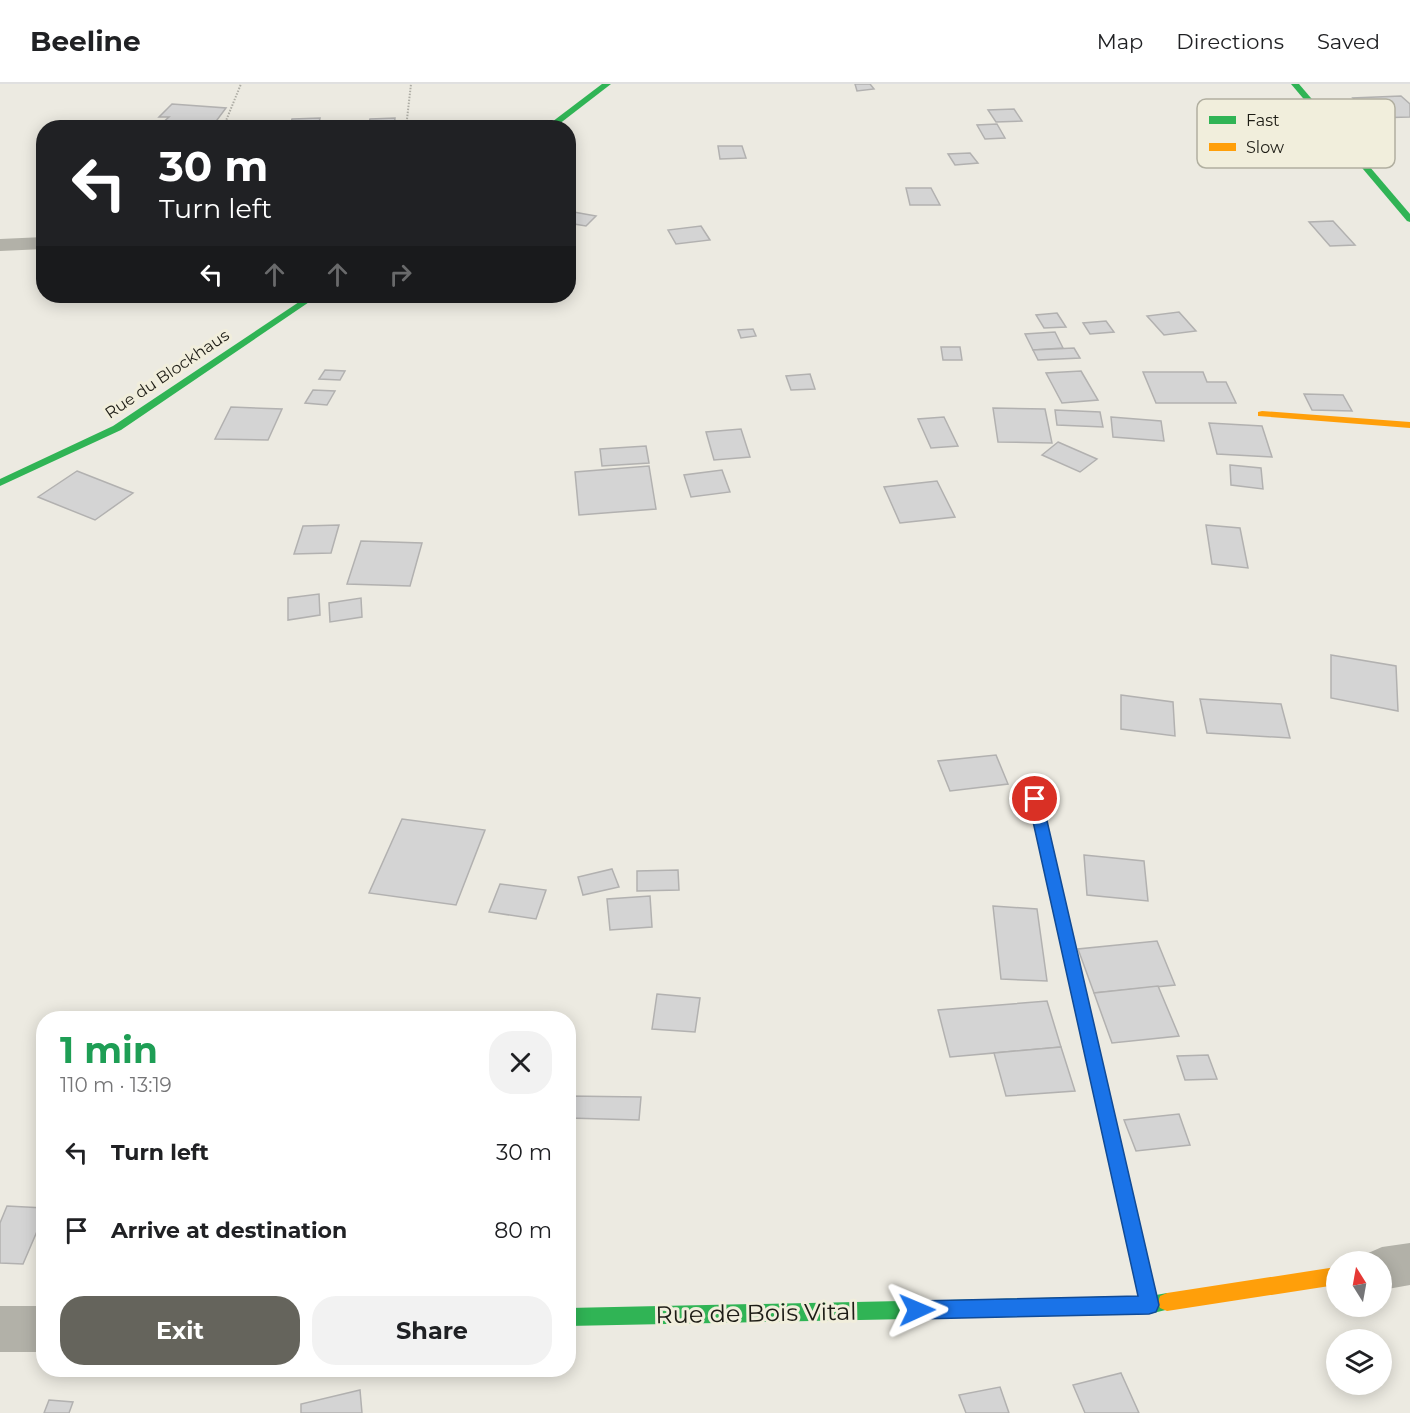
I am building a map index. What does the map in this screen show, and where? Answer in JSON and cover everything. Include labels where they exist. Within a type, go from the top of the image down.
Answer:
[{"type":"street","points":[[559,120],[607,84]]},
{"type":"street","points":[[1295,84],[1308,99]]},
{"type":"street","points":[[1367,168],[1409,217]]},
{"type":"street","points":[[0,245],[36,243]]},
{"type":"street","name":"Rue du Blockhaus","points":[[0,483],[117,428],[303,303]]},
{"type":"street","points":[[1262,414],[1410,425]]},
{"type":"street","points":[[1035,799],[1149,1305]]},
{"type":"street","points":[[1392,1267],[1410,1264]]},
{"type":"street","name":"Rue de Bois Vital","points":[[576,1317],[1149,1305],[1326,1278]]},
{"type":"street","points":[[0,1329],[36,1329]]},
{"type":"path","points":[[226,120],[241,84]]},
{"type":"path","points":[[407,120],[411,84]]},
{"type":"building","points":[[855,84],[870,84],[874,89],[857,91]]},
{"type":"building","points":[[1401,96],[1410,104],[1410,117],[1395,117],[1395,99],[1353,98]]},
{"type":"building","points":[[172,104],[226,108],[217,120],[166,120],[169,117],[159,117]]},
{"type":"building","points":[[1014,109],[1022,121],[996,122],[988,110]]},
{"type":"building","points":[[320,118],[320,120],[292,119]]},
{"type":"building","points":[[395,118],[395,120],[370,119]]},
{"type":"building","points":[[997,124],[1005,138],[985,139],[977,125]]},
{"type":"building","points":[[718,146],[742,146],[746,158],[720,159]]},
{"type":"building","points":[[970,153],[978,163],[955,165],[948,154]]},
{"type":"building","points":[[906,188],[931,188],[940,205],[910,205]]},
{"type":"building","points":[[576,212],[596,216],[586,226],[576,224]]},
{"type":"building","points":[[1333,221],[1355,245],[1330,246],[1309,222]]},
{"type":"building","points":[[701,226],[710,240],[676,244],[668,230]]},
{"type":"building","points":[[1179,312],[1196,331],[1164,335],[1147,316]]},
{"type":"building","points":[[1057,313],[1066,327],[1044,328],[1036,315]]},
{"type":"building","points":[[1106,321],[1114,332],[1090,334],[1083,323]]},
{"type":"building","points":[[753,329],[756,336],[741,338],[738,330]]},
{"type":"building","points":[[1055,332],[1063,348],[1033,350],[1025,334]]},
{"type":"building","points":[[941,347],[960,347],[962,360],[943,360]]},
{"type":"building","points":[[1074,348],[1080,358],[1038,360],[1033,350]]},
{"type":"building","points":[[325,370],[345,371],[340,380],[319,379]]},
{"type":"building","points":[[1081,371],[1098,400],[1062,403],[1046,373]]},
{"type":"building","points":[[1143,372],[1203,372],[1207,382],[1226,382],[1236,403],[1156,403]]},
{"type":"building","points":[[810,374],[815,389],[791,390],[786,376]]},
{"type":"building","points":[[313,390],[335,391],[327,405],[305,403]]},
{"type":"building","points":[[1304,394],[1343,395],[1352,411],[1312,410]]},
{"type":"building","points":[[231,407],[282,409],[268,440],[215,439]]},
{"type":"building","points":[[993,408],[1045,409],[1052,443],[998,442]]},
{"type":"building","points":[[1055,410],[1100,412],[1103,427],[1057,425]]},
{"type":"building","points":[[944,417],[958,446],[931,448],[918,419]]},
{"type":"building","points":[[1111,417],[1161,421],[1164,441],[1113,437]]},
{"type":"building","points":[[1209,423],[1262,426],[1272,457],[1217,454]]},
{"type":"building","points":[[741,429],[750,457],[714,460],[706,432]]},
{"type":"building","points":[[1058,442],[1097,459],[1080,472],[1042,455]]},
{"type":"building","points":[[646,446],[649,463],[602,466],[600,449]]},
{"type":"building","points":[[1230,465],[1261,468],[1263,489],[1231,485]]},
{"type":"building","points":[[649,466],[656,509],[579,515],[575,472]]},
{"type":"building","points":[[722,470],[730,492],[691,497],[684,475]]},
{"type":"building","points":[[77,471],[133,493],[95,520],[38,497]]},
{"type":"building","points":[[937,481],[955,517],[900,523],[884,487]]},
{"type":"building","points":[[339,525],[331,553],[294,554],[303,526]]},
{"type":"building","points":[[1206,525],[1240,528],[1248,568],[1212,564]]},
{"type":"building","points":[[361,541],[422,543],[410,586],[347,584]]},
{"type":"building","points":[[319,594],[320,615],[288,620],[288,598]]},
{"type":"building","points":[[361,598],[362,617],[330,622],[329,603]]},
{"type":"building","points":[[1331,655],[1396,666],[1398,711],[1331,698]]},
{"type":"building","points":[[1121,695],[1173,702],[1175,736],[1121,729]]},
{"type":"building","points":[[1200,699],[1281,704],[1290,738],[1207,733]]},
{"type":"building","points":[[996,755],[1008,784],[950,791],[938,761]]},
{"type":"building","points":[[402,819],[485,830],[456,905],[369,893]]},
{"type":"building","points":[[1084,855],[1144,861],[1148,901],[1087,895]]},
{"type":"building","points":[[612,869],[619,887],[583,895],[578,877]]},
{"type":"building","points":[[678,870],[679,890],[637,891],[637,871]]},
{"type":"building","points":[[500,884],[546,890],[536,919],[489,912]]},
{"type":"building","points":[[650,896],[652,927],[610,930],[607,899]]},
{"type":"building","points":[[993,906],[1037,909],[1047,981],[1001,979]]},
{"type":"building","points":[[1157,941],[1175,985],[1094,993],[1078,949]]},
{"type":"building","points":[[1158,986],[1179,1036],[1112,1043],[1094,993]]},
{"type":"building","points":[[657,994],[700,998],[695,1032],[652,1029]]},
{"type":"building","points":[[1047,1001],[1061,1047],[950,1057],[938,1010]]},
{"type":"building","points":[[1061,1047],[1075,1091],[1006,1096],[994,1053]]},
{"type":"building","points":[[1208,1055],[1217,1079],[1185,1080],[1177,1056]]},
{"type":"building","points":[[576,1096],[641,1097],[639,1120],[576,1118]]},
{"type":"building","points":[[1179,1114],[1190,1145],[1136,1151],[1124,1120]]},
{"type":"building","points":[[7,1206],[36,1208],[36,1234],[23,1264],[0,1263],[0,1223]]},
{"type":"building","points":[[1121,1373],[1139,1413],[1085,1413],[1073,1385]]},
{"type":"building","points":[[1000,1387],[1009,1413],[966,1413],[959,1395]]},
{"type":"building","points":[[360,1390],[362,1413],[301,1413],[301,1404]]},
{"type":"building","points":[[49,1400],[73,1402],[69,1413],[44,1413]]},
{"type":"traffic: fast","points":[[559,120],[607,84]]},
{"type":"traffic: fast","points":[[1295,84],[1308,99]]},
{"type":"traffic: fast","points":[[1367,168],[1410,219]]},
{"type":"traffic: fast","points":[[0,483],[117,428],[303,303]]},
{"type":"traffic: fast","points":[[1035,799],[1149,1305]]},
{"type":"traffic: fast","points":[[576,1317],[1149,1305],[1167,1302]]},
{"type":"traffic: slow","points":[[1262,414],[1410,425]]},
{"type":"traffic: slow","points":[[1167,1302],[1326,1278]]},
{"type":"route","points":[[917,1310],[1149,1305],[1035,799]]}]
